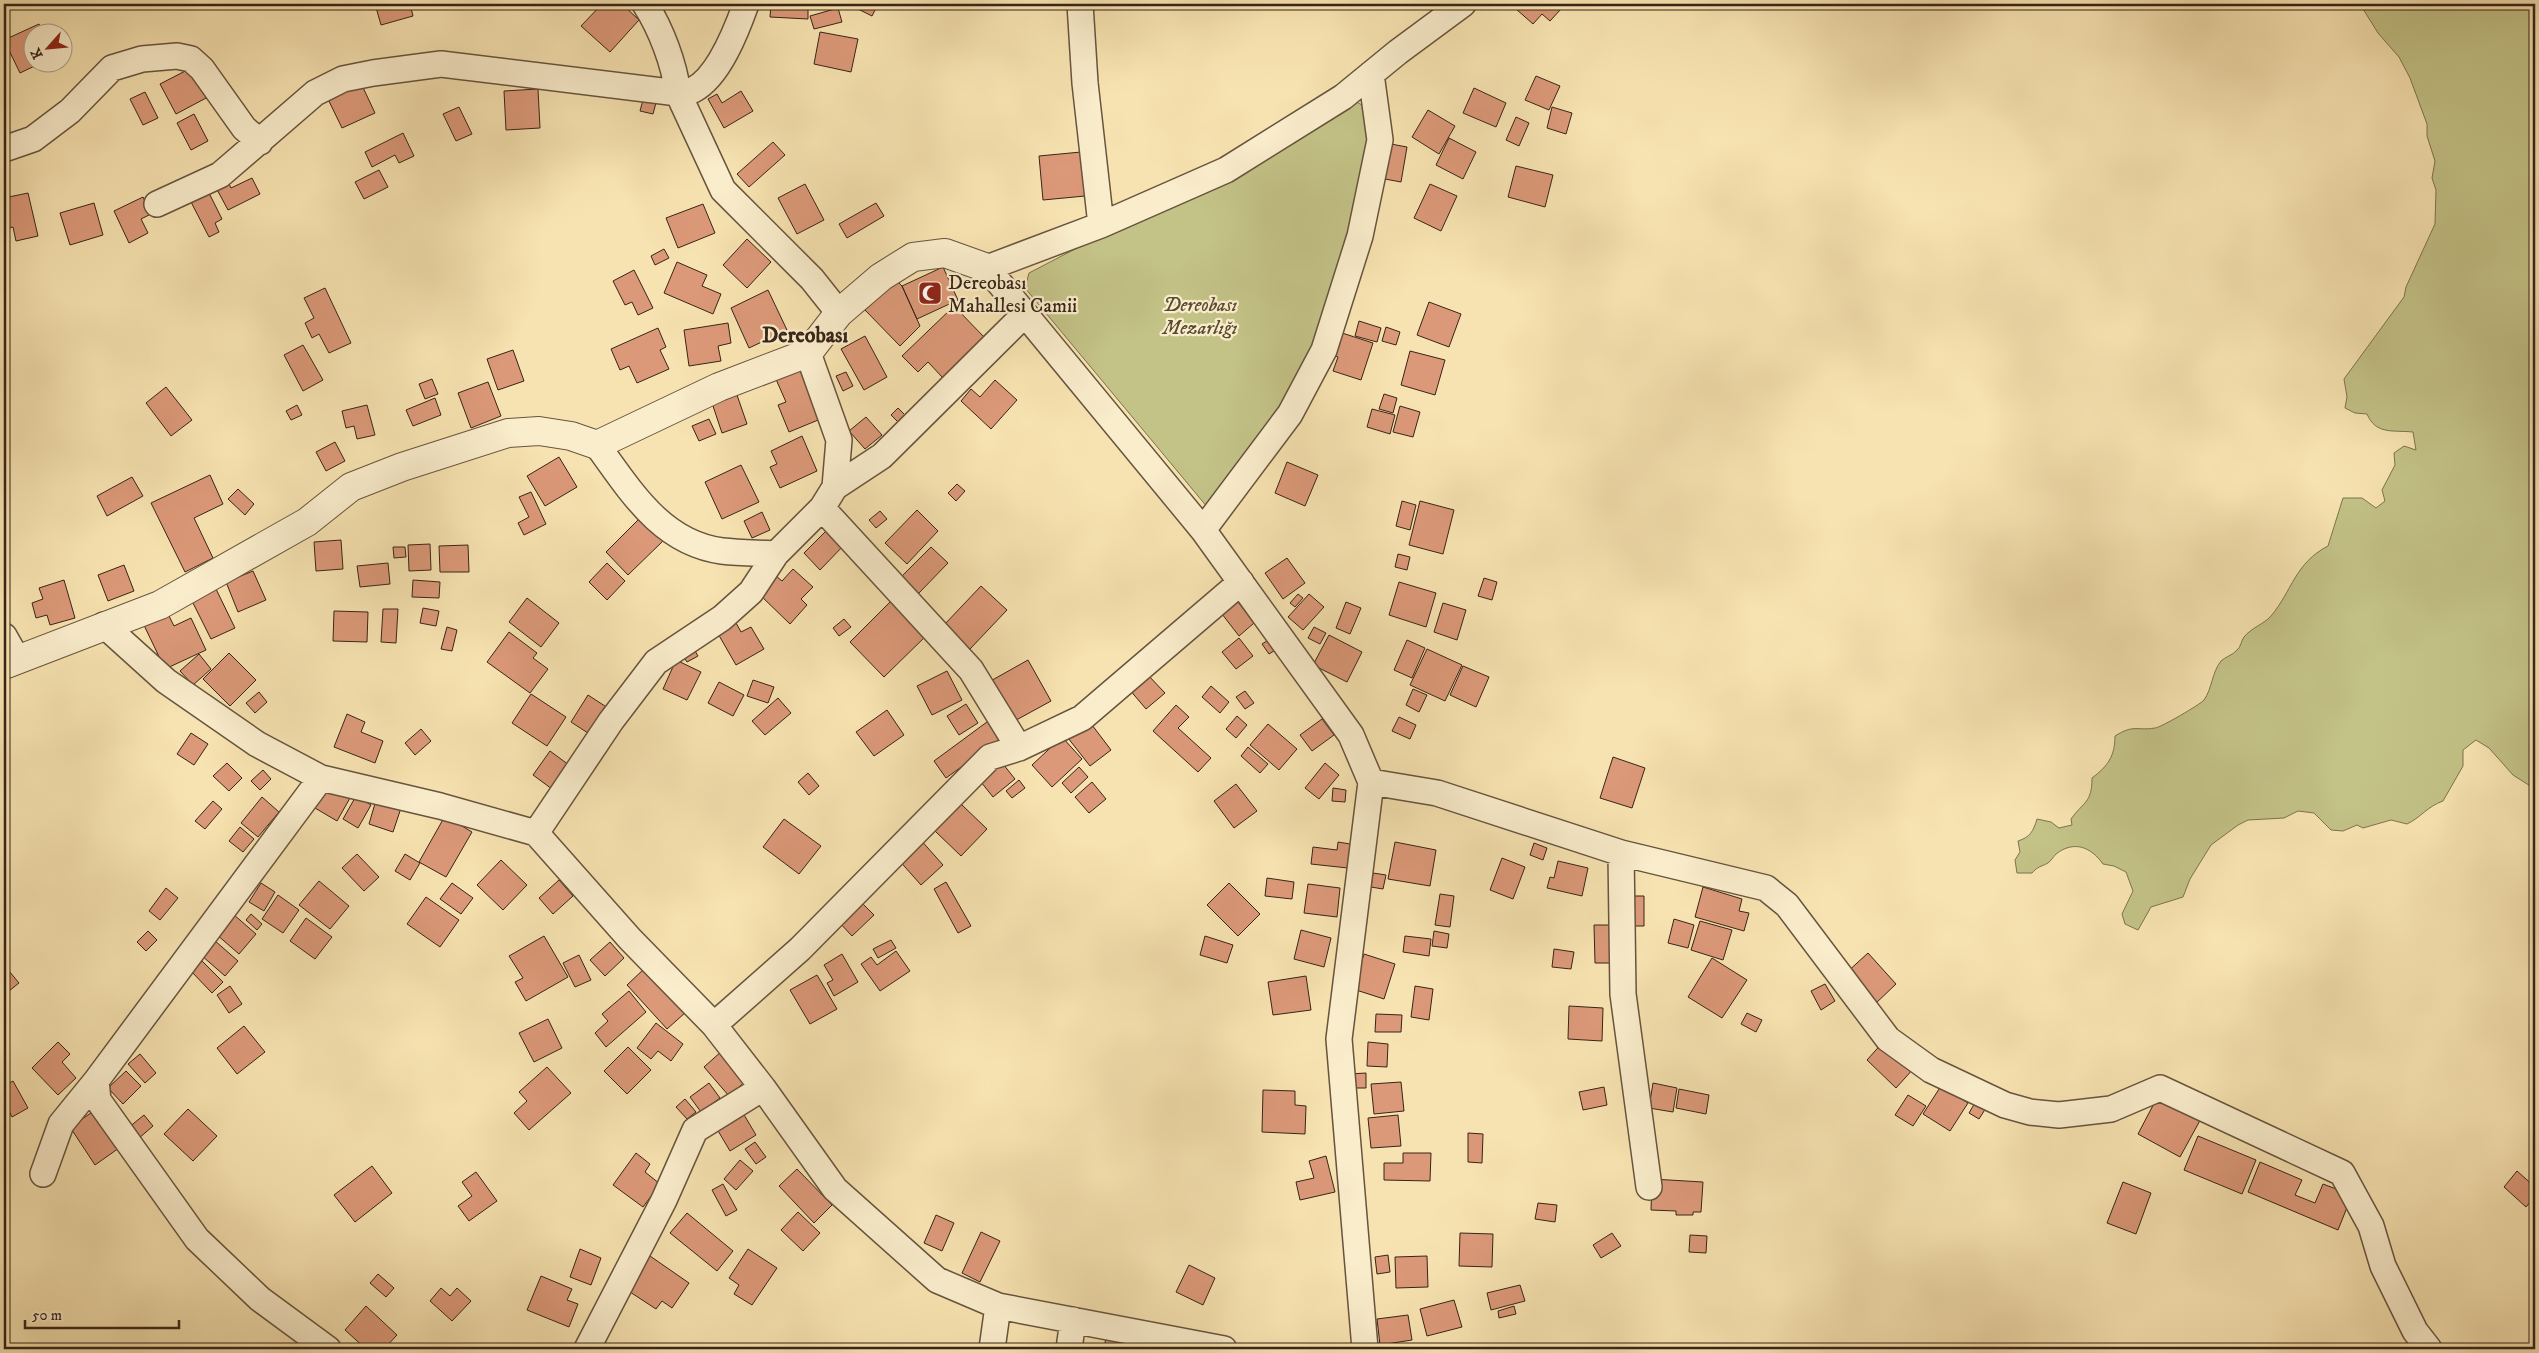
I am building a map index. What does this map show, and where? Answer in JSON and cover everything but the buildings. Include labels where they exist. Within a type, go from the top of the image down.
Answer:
[{"type":"street","points":[[645,4],[652,15],[675,76],[678,93],[723,190],[812,279],[839,314]]},
{"type":"street","points":[[157,204],[220,175],[315,93],[343,79],[441,64],[678,93],[693,90],[714,71],[734,36],[746,4]]},
{"type":"street","points":[[1080,4],[1085,83],[1101,226]]},
{"type":"street","points":[[987,268],[1101,226],[1226,170],[1343,97],[1370,74],[1463,4]]},
{"type":"street","points":[[4,149],[33,139],[70,111],[112,68],[142,59],[177,56],[191,59],[202,69],[244,128],[260,142]]},
{"type":"street","points":[[1203,530],[1290,414],[1324,350],[1360,236],[1380,140],[1370,74]]},
{"type":"street","points":[[597,445],[719,387],[808,353],[839,314],[881,277],[913,258],[944,253],[987,268],[1203,530],[1351,735],[1371,782],[1339,1039],[1365,1349]]},
{"type":"street","points":[[536,833],[611,721],[656,662],[722,618],[751,592],[776,554],[822,508],[836,487],[882,456],[1024,315]]},
{"type":"street","points":[[808,353],[839,440],[836,487]]},
{"type":"street","points":[[8,653],[104,626],[160,605],[308,522],[351,487],[508,433],[539,430],[571,436],[597,445],[640,504],[679,538],[721,551],[776,554]]},
{"type":"street","points":[[822,508],[971,670],[1019,748]]},
{"type":"street","points":[[714,1025],[800,950],[990,757],[1019,748],[1082,718],[1241,582]]},
{"type":"street","points":[[104,626],[173,686],[258,744],[321,778],[440,806],[536,833],[630,939],[714,1025],[764,1088],[835,1189],[937,1280],[998,1306],[1224,1349]]},
{"type":"street","points":[[42,1174],[61,1124],[96,1081],[321,778]]},
{"type":"street","points":[[1371,782],[1437,793],[1621,853],[1766,888],[1787,905],[1888,1039],[1931,1070],[2005,1104],[2030,1112],[2059,1115],[2111,1109],[2160,1088],[2342,1173],[2371,1226],[2383,1266],[2415,1331],[2429,1349]]},
{"type":"street","points":[[1621,853],[1623,994],[1649,1187]]},
{"type":"street","points":[[96,1081],[98,1100],[197,1239],[260,1299],[328,1349]]},
{"type":"street","points":[[587,1349],[664,1200],[695,1130],[764,1088]]},
{"type":"street","points":[[992,1349],[998,1306]]},
{"type":"street","points":[[1069,1349],[1073,1320]]},
{"type":"green space","points":[[2360,4],[2535,4],[2535,789],[2513,775],[2489,748],[2476,740],[2463,750],[2463,766],[2443,801],[2407,824],[2391,820],[2363,828],[2357,825],[2343,831],[2331,830],[2314,813],[2298,811],[2284,818],[2248,820],[2211,845],[2190,879],[2183,897],[2151,907],[2138,930],[2125,924],[2122,914],[2133,891],[2126,872],[2114,866],[2103,864],[2093,853],[2082,847],[2069,847],[2056,854],[2048,863],[2032,873],[2017,873],[2015,860],[2020,852],[2018,841],[2030,833],[2037,819],[2051,822],[2059,828],[2072,825],[2071,819],[2089,797],[2092,778],[2110,760],[2114,749],[2115,736],[2131,729],[2158,727],[2180,716],[2204,700],[2221,661],[2238,649],[2247,634],[2271,616],[2301,569],[2317,553],[2328,546],[2343,498],[2362,498],[2376,508],[2385,501],[2382,490],[2395,465],[2394,453],[2404,446],[2416,450],[2413,432],[2392,431],[2380,428],[2371,421],[2367,414],[2355,413],[2345,408],[2347,397],[2344,379],[2404,297],[2406,287],[2435,224],[2436,190],[2432,178],[2435,161],[2427,136],[2427,124],[2410,78],[2399,57],[2378,33]]},
{"type":"green space","name":"Dereobası Mezarlığı","points":[[1357,102],[1374,113],[1359,214],[1303,371],[1271,428],[1208,508],[1025,288],[1029,273]]},
{"type":"place","name":"Dereobası Mahallesi Camii","points":[[930,293]]},
{"type":"district","name":"Dereobası","points":[[805,334]]}]
